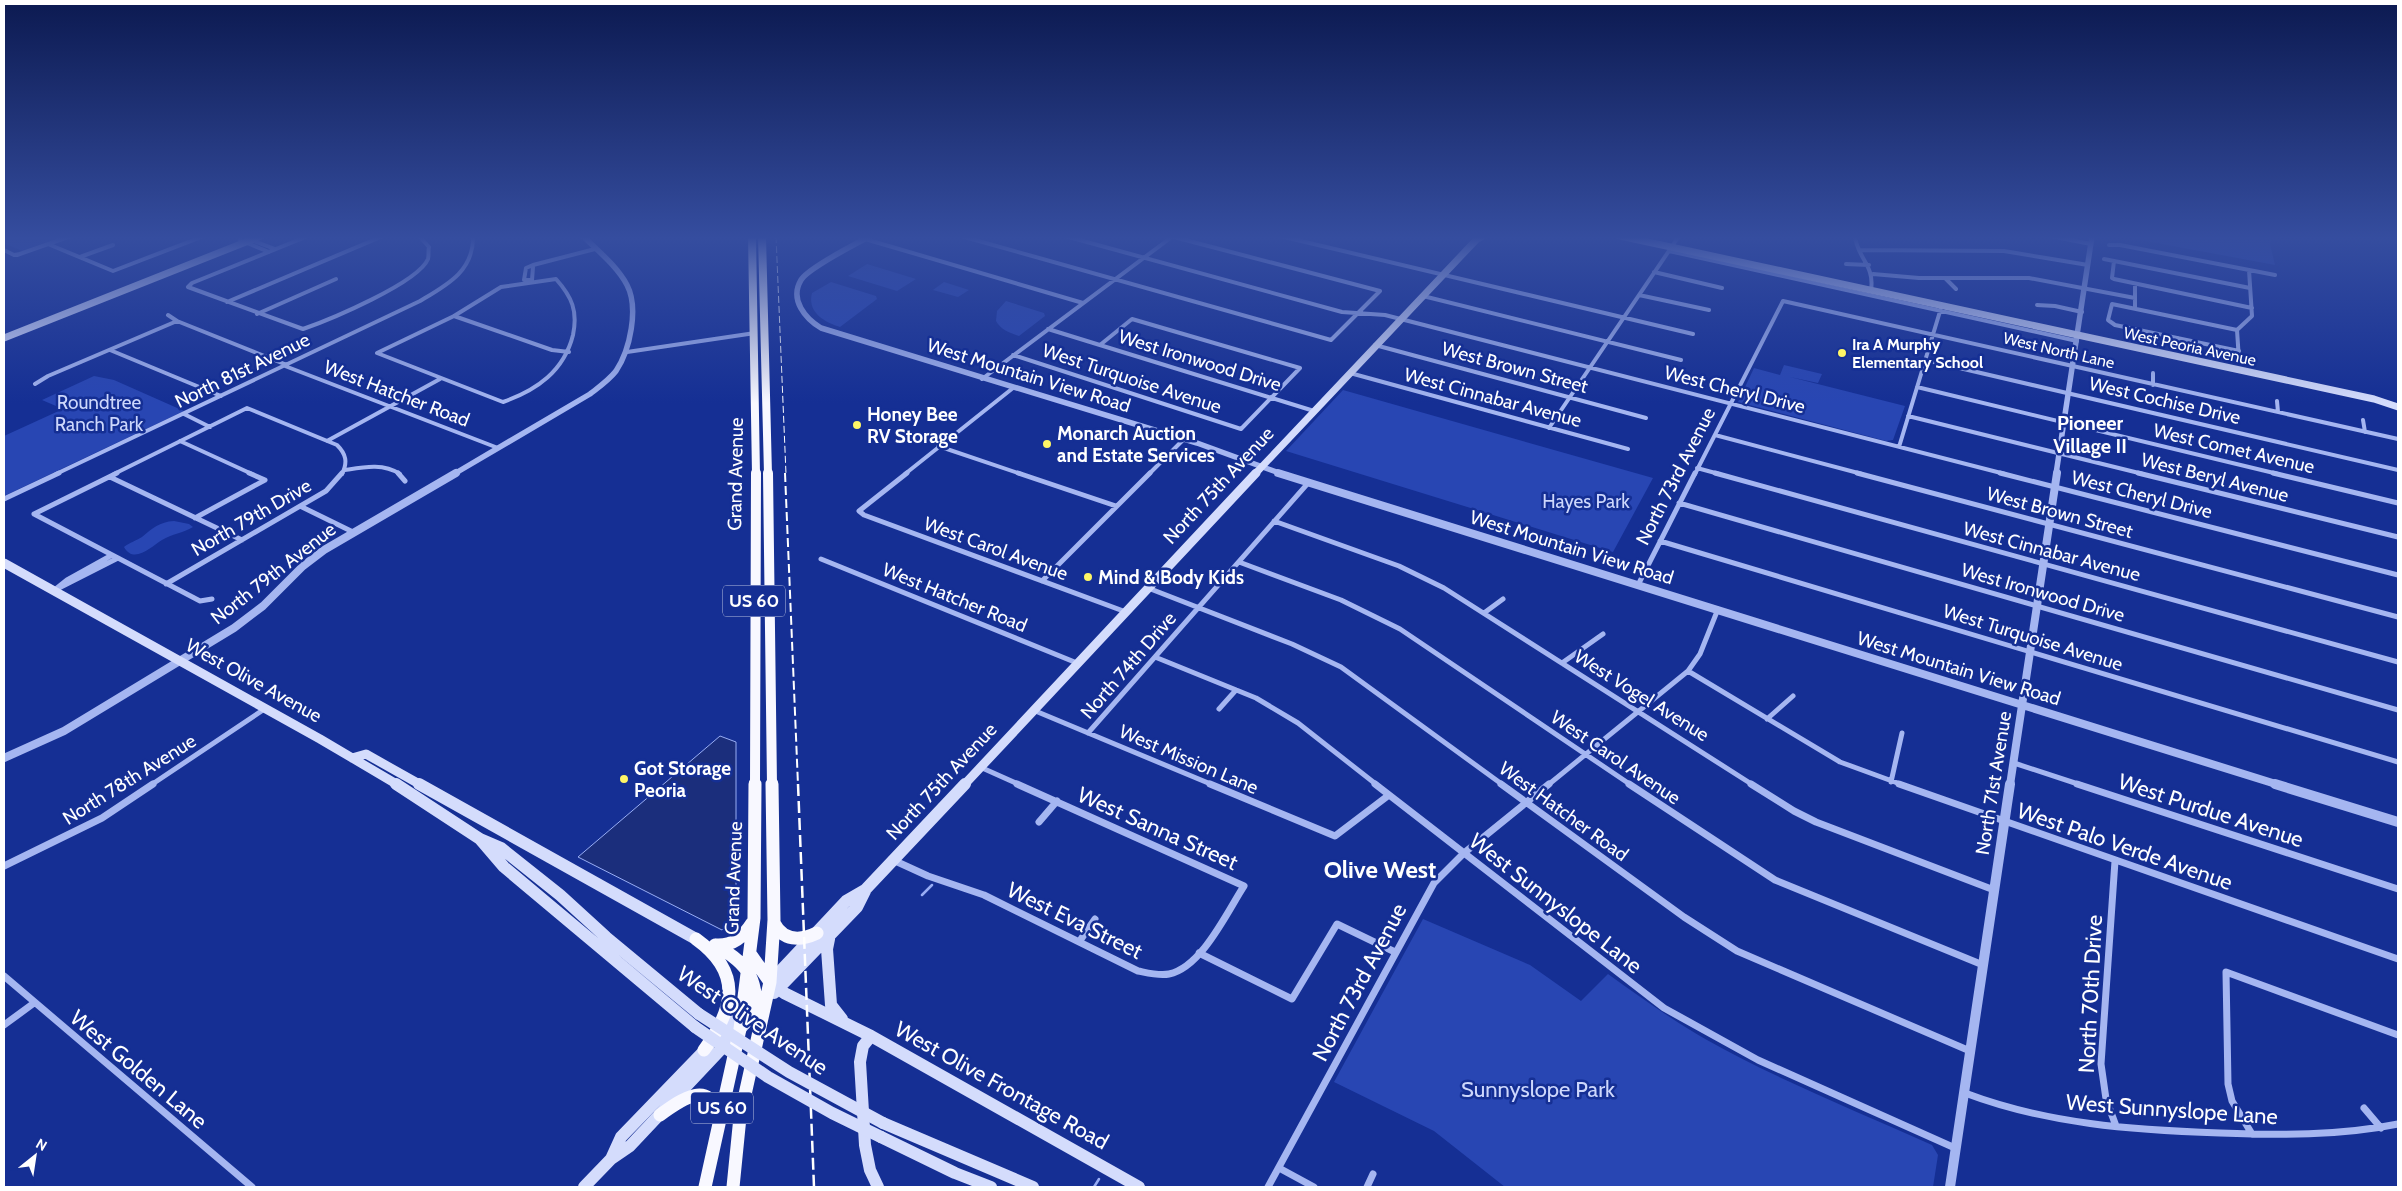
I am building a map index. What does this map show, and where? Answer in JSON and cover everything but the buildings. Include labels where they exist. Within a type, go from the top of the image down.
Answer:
[{"type":"highway","name":"Grand Avenue","points":[[753,292],[754,918],[749,969],[755,1005]]},
{"type":"highway","name":"Grand Avenue","points":[[705,1187],[740,1029],[755,1005],[774,985],[767,362],[764,292]]},
{"type":"highway","points":[[754,534],[768,533]]},
{"type":"highway","points":[[696,938],[723,946],[735,942],[746,932],[754,918]]},
{"type":"highway","points":[[774,920],[778,932],[790,938],[804,938],[817,933]]},
{"type":"highway","points":[[696,938],[718,957],[726,973],[729,986],[727,1008],[721,1025],[704,1050]]},
{"type":"highway","points":[[715,944],[736,956],[749,969],[755,1005]]},
{"type":"highway","points":[[750,954],[774,985]]},
{"type":"highway","name":"US 60","points":[[733,1187],[740,1118],[756,1039],[755,1005]]},
{"type":"highway","points":[[660,1115],[684,1098],[703,1095],[712,1100],[716,1106],[718,1131]]},
{"type":"main road","points":[[4,334],[113,292]]},
{"type":"main road","points":[[4,338],[118,292]]},
{"type":"main road","name":"North 75th Avenue","points":[[774,985],[846,901],[865,890],[1427,292]]},
{"type":"main road","name":"West Peoria Avenue","points":[[1877,292],[1941,308],[2077,338],[2374,399],[2398,402]]},
{"type":"main road","name":"West Peoria Avenue","points":[[2374,399],[2398,407]]},
{"type":"main road","name":"West Olive Avenue","points":[[4,563],[376,771],[480,839],[500,848],[560,894],[614,944],[699,1014],[773,1064],[839,1102],[883,1123],[1033,1187]]},
{"type":"main road","name":"West Olive Avenue","points":[[352,758],[366,754],[386,764],[557,862],[696,938]]},
{"type":"main road","points":[[376,771],[386,764]]},
{"type":"main road","name":"West Olive Avenue","points":[[480,839],[490,855],[550,904],[650,993],[695,1027],[768,1077],[832,1113],[955,1173],[992,1187]]},
{"type":"main road","name":"North 75th Avenue","points":[[774,985],[857,908],[865,890]]},
{"type":"main road","points":[[830,935],[827,948],[830,1005],[844,1021]]},
{"type":"main road","name":"West Olive Frontage Road","points":[[774,985],[844,1021],[1140,1187]]},
{"type":"main road","points":[[611,1160],[621,1137],[704,1050],[755,1005]]},
{"type":"main road","points":[[584,1187],[611,1160],[630,1146],[740,1029]]},
{"type":"main road","points":[[871,1036],[863,1046],[860,1062],[865,1145],[870,1170],[878,1187]]},
{"type":"street","points":[[200,292],[257,314],[303,329],[385,292]]},
{"type":"street","points":[[226,302],[251,292]]},
{"type":"street","points":[[257,314],[308,292]]},
{"type":"street","name":"North 81st Avenue","points":[[4,499],[378,322],[433,292]]},
{"type":"street","points":[[494,292],[454,316],[377,353],[503,402],[553,374],[568,352],[577,313],[572,298],[567,292]]},
{"type":"street","points":[[629,292],[633,310],[627,352],[754,334]]},
{"type":"street","name":"West Mountain View Road","points":[[799,292],[799,308],[810,322],[830,332],[1184,440],[1261,467],[2398,822]]},
{"type":"street","points":[[1046,292],[1083,303]]},
{"type":"street","points":[[982,379],[1098,292]]},
{"type":"street","points":[[1160,292],[1331,340],[1379,292]]},
{"type":"street","name":"West Cheryl Drive","points":[[1268,292],[1342,312],[1376,314],[1400,320],[2398,575]]},
{"type":"street","points":[[1515,292],[1693,334]]},
{"type":"street","points":[[1549,428],[1641,292]]},
{"type":"street","name":"West Peoria Avenue","points":[[1866,292],[2057,336],[2077,338]]},
{"type":"street","name":"North 71st Avenue","points":[[1950,1187],[2038,606],[2072,366],[2085,292]]},
{"type":"street","points":[[2104,292],[2135,298]]},
{"type":"street","points":[[2134,309],[2135,292]]},
{"type":"street","points":[[2172,292],[2252,308]]},
{"type":"street","points":[[2237,330],[2252,316],[2250,292]]},
{"type":"street","points":[[1639,295],[1709,310]]},
{"type":"street","points":[[1423,296],[1681,360]]},
{"type":"street","name":"West North Lane","points":[[1783,301],[2398,440]]},
{"type":"street","name":"North 73rd Avenue","points":[[1638,585],[1783,301]]},
{"type":"street","points":[[2237,330],[2112,304],[2110,306],[2109,323],[2239,352]]},
{"type":"street","points":[[2037,305],[2055,306],[2082,312]]},
{"type":"street","points":[[1899,447],[1941,308]]},
{"type":"street","name":"West Hatcher Road","points":[[168,314],[177,321],[389,407],[498,448]]},
{"type":"street","points":[[454,316],[552,350],[568,352]]},
{"type":"street","points":[[1100,345],[1132,319],[1300,368],[1271,398]]},
{"type":"street","points":[[35,384],[48,376],[177,321]]},
{"type":"street","name":"West Ironwood Drive","points":[[1048,329],[1314,411]]},
{"type":"street","points":[[2237,330],[2239,360]]},
{"type":"street","points":[[2178,338],[2178,346]]},
{"type":"street","name":"West Brown Street","points":[[1376,346],[1646,418]]},
{"type":"street","points":[[110,350],[222,396]]},
{"type":"street","name":"North 79th Avenue","points":[[4,758],[64,731],[242,622],[263,606],[303,566],[353,532],[578,402],[611,377],[627,352]]},
{"type":"street","name":"West Turquoise Avenue","points":[[1013,355],[1241,429],[1271,398]]},
{"type":"street","name":"West Cochise Drive","points":[[1925,360],[2398,470]]},
{"type":"street","name":"West Cinnabar Avenue","points":[[1350,373],[1628,450]]},
{"type":"street","points":[[2153,373],[2153,384]]},
{"type":"street","points":[[327,441],[440,379]]},
{"type":"street","name":"West Comet Avenue","points":[[1917,387],[2398,503]]},
{"type":"street","points":[[938,446],[1013,388]]},
{"type":"street","points":[[2277,401],[2278,412]]},
{"type":"street","points":[[212,599],[200,600],[166,584],[34,514],[247,408],[327,441],[343,450],[346,460],[345,470],[383,467],[395,471],[405,481]]},
{"type":"street","points":[[184,414],[210,426]]},
{"type":"street","name":"West Beryl Avenue","points":[[1908,416],[2398,537]]},
{"type":"street","points":[[2363,420],[2365,432]]},
{"type":"street","name":"West Brown Street","points":[[1714,435],[2398,617]]},
{"type":"street","points":[[1042,581],[1184,440]]},
{"type":"street","points":[[180,441],[265,480],[195,518]]},
{"type":"street","points":[[938,446],[1116,506]]},
{"type":"street","name":"West Carol Avenue","points":[[938,446],[859,511],[864,515],[1126,612]]},
{"type":"street","name":"West Cinnabar Avenue","points":[[1698,468],[2398,662]]},
{"type":"street","name":"North 79th Drive","points":[[166,584],[302,507],[333,486],[345,470]]},
{"type":"street","points":[[110,476],[242,540]]},
{"type":"street","name":"North 74th Drive","points":[[1088,733],[1309,481]]},
{"type":"street","name":"West Ironwood Drive","points":[[1680,503],[2398,710]]},
{"type":"street","points":[[302,507],[353,532]]},
{"type":"street","name":"West Vogel Avenue","points":[[1274,521],[1399,566],[1444,588],[1794,811],[1824,825],[1995,890]]},
{"type":"street","name":"West Turquoise Avenue","points":[[1660,541],[2398,762]]},
{"type":"street","points":[[53,591],[67,580],[112,555]]},
{"type":"street","points":[[53,591],[71,584],[118,558]]},
{"type":"street","name":"West Hatcher Road","points":[[821,559],[1077,663]]},
{"type":"street","name":"West Carol Avenue","points":[[1238,562],[1332,595],[1375,615],[1426,645],[1585,755],[1775,880],[1983,965]]},
{"type":"street","name":"West Hatcher Road","points":[[1147,588],[1292,644],[1341,667],[1684,917],[1737,951],[1970,1051]]},
{"type":"street","points":[[1484,613],[1503,599]]},
{"type":"street","name":"North 73rd Avenue","points":[[1268,1187],[1434,883],[1464,853],[1688,671],[1700,654],[1718,609]]},
{"type":"street","points":[[1562,663],[1603,634]]},
{"type":"street","name":"West Sunnyslope Lane","points":[[1155,657],[1274,707],[1298,723],[1638,990],[1670,1012],[1758,1060],[1955,1148]]},
{"type":"street","name":"West Palo Verde Avenue","points":[[1688,671],[1840,762],[2004,822],[2398,959]]},
{"type":"street","points":[[1219,709],[1236,690]]},
{"type":"street","points":[[1767,719],[1793,696]]},
{"type":"street","name":"North 78th Avenue","points":[[4,866],[100,819],[266,708]]},
{"type":"street","name":"West Mission Lane","points":[[1032,710],[1335,836],[1389,795]]},
{"type":"street","points":[[1892,782],[1902,733]]},
{"type":"street","name":"West Purdue Avenue","points":[[2014,763],[2398,889]]},
{"type":"street","name":"West Sanna Street","points":[[980,766],[1244,886]]},
{"type":"street","name":"West Sanna Street","points":[[1039,822],[1057,801]]},
{"type":"street","name":"West Eva Street","points":[[893,860],[928,876],[984,895],[1138,971],[1163,975],[1175,972],[1188,964],[1199,953],[1244,886]]},
{"type":"street","name":"North 70th Drive","points":[[2115,861],[2101,1064],[2106,1099],[2116,1126]]},
{"type":"street","points":[[1079,942],[1095,919]]},
{"type":"street","points":[[1199,953],[1292,999],[1337,924],[1396,952]]},
{"type":"street","points":[[2252,1134],[2232,1101],[2228,1084],[2226,972],[2398,1035]]},
{"type":"street","name":"West Golden Lane","points":[[4,976],[252,1187]]},
{"type":"street","points":[[4,1024],[34,1003]]},
{"type":"street","name":"West Sunnyslope Lane","points":[[1964,1093],[2024,1114],[2116,1126],[2192,1132],[2318,1134],[2381,1128],[2398,1124]]},
{"type":"street","points":[[2364,1108],[2381,1128]]},
{"type":"street","points":[[1278,1168],[1314,1187]]},
{"type":"street","points":[[1367,1187],[1372,1174]]},
{"type":"green space","points":[[862,292],[876,296],[877,299],[840,327],[823,319],[814,311],[811,300],[812,293]]},
{"type":"green space","points":[[939,292],[967,292],[958,297]]},
{"type":"green space","points":[[1006,301],[1044,313],[1045,316],[1019,336],[1012,334],[1003,329],[996,321],[997,311]]},
{"type":"green space","points":[[1784,365],[1822,374],[1818,383],[1790,377],[1905,406],[1893,440],[1886,441],[1738,402],[1754,368],[1780,375]]},
{"type":"green space","name":"Roundtree Ranch Park","points":[[94,376],[114,380],[184,411],[4,496],[4,436],[63,409],[42,400]]},
{"type":"green space","name":"Hayes Park","points":[[1343,390],[1653,478],[1613,552],[1286,451]]},
{"type":"green space","points":[[174,521],[189,524],[193,527],[166,538],[138,554],[128,552],[124,547],[157,526]]},
{"type":"green space","name":"Sunnyslope Park","points":[[1423,919],[1530,965],[1581,1001],[1608,974],[1681,1024],[1734,1055],[1932,1145],[1938,1155],[1933,1187],[1505,1187],[1434,1131],[1334,1082]]},
{"type":"shaded area","points":[[720,736],[736,742],[736,917],[722,930],[578,857]]},
{"type":"waterway","points":[[922,895],[932,885]]},
{"type":"waterway","points":[[1094,1187],[1099,1179]]},
{"type":"railway","points":[[778,292],[786,474]]},
{"type":"railway","points":[[785,473],[798,785]]},
{"type":"railway","points":[[798,784],[814,1187]]},
{"type":"place","name":"Ira A Murphy Elementary School","points":[[1842,353]]},
{"type":"place","name":"Honey Bee RV Storage","points":[[857,425]]},
{"type":"place","name":"Monarch Auction and Estate Services","points":[[1047,444]]},
{"type":"place","name":"Mind & Body Kids","points":[[1088,577]]},
{"type":"place","name":"Got Storage Peoria","points":[[624,779]]},
{"type":"district","name":"Pioneer Village II","points":[[2090,434]]},
{"type":"district","name":"Olive West","points":[[1380,870]]}]
